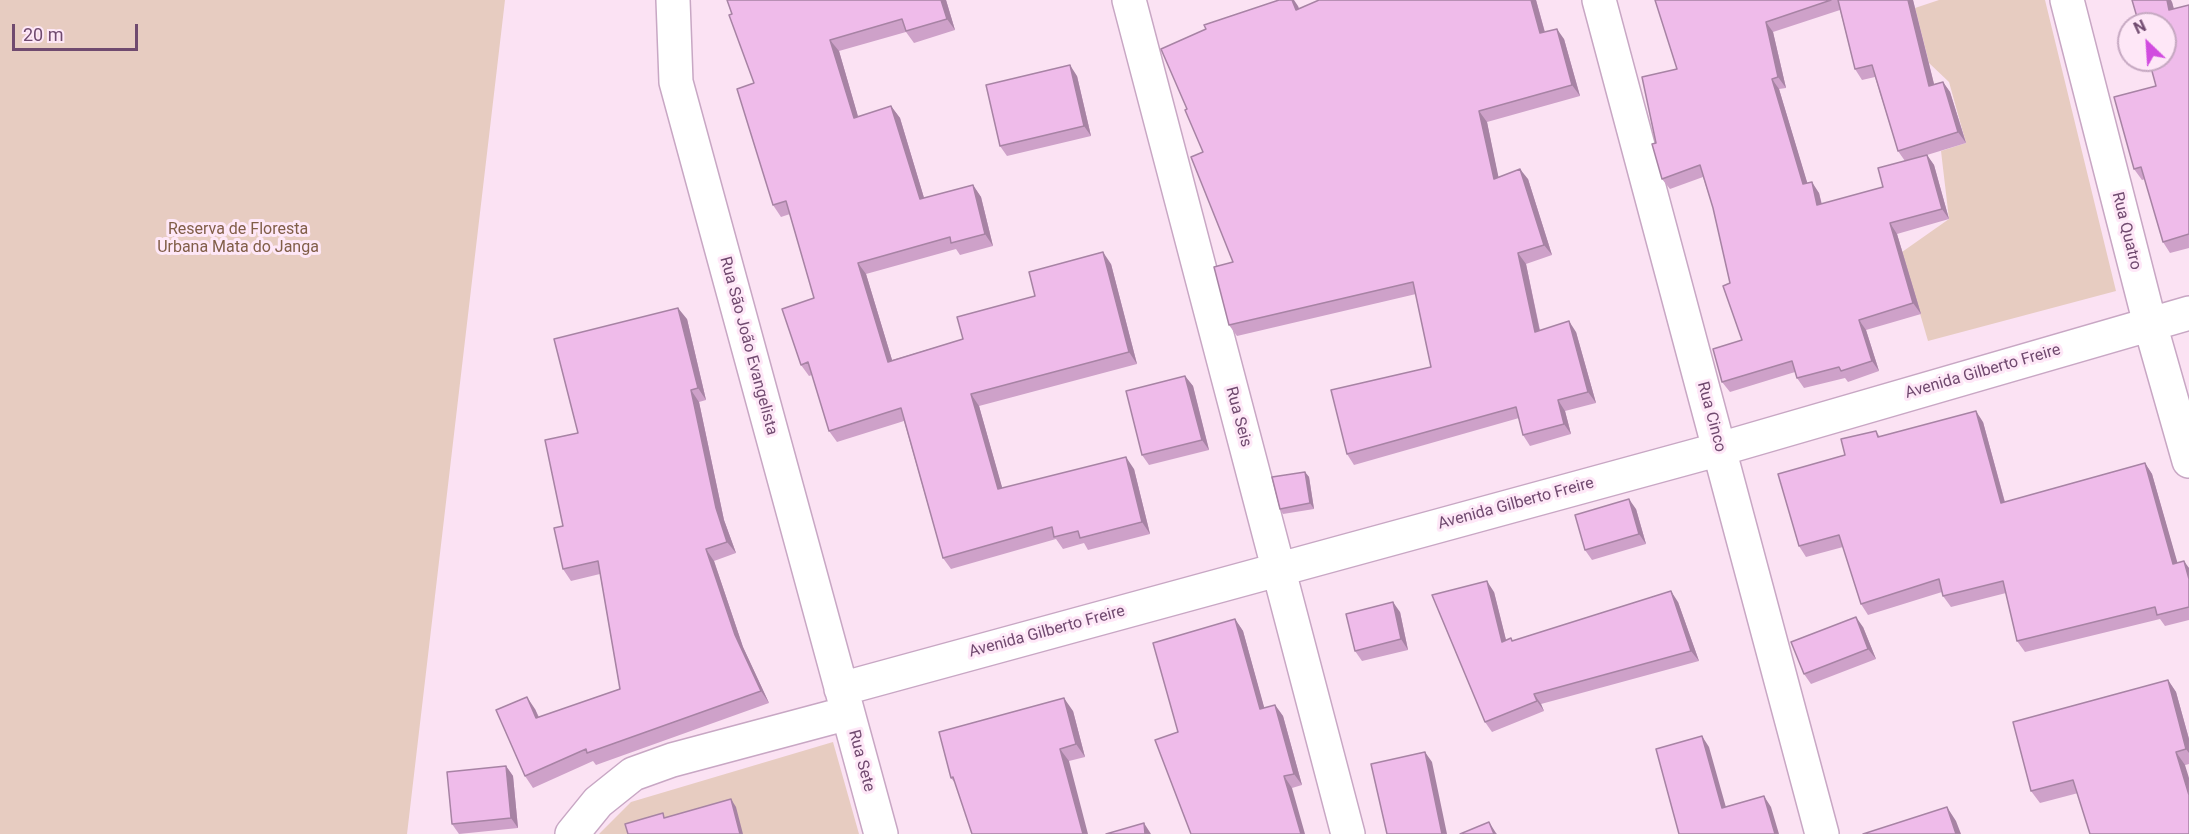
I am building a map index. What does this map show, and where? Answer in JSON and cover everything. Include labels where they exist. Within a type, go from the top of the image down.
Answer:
[{"type":"street","name":"Rua São João Evangelista","points":[[673,0],[676,82],[844,701]]},
{"type":"street","name":"Rua Seis","points":[[1129,0],[1348,834]]},
{"type":"street","name":"Rua Cinco","points":[[1599,0],[1822,834]]},
{"type":"street","name":"Rua Quatro","points":[[2067,0],[2150,324],[2189,462]]},
{"type":"street","name":"Avenida Gilberto Freire","points":[[572,834],[598,802],[633,774],[844,701],[1277,568],[1720,448],[2189,313]]},
{"type":"street","name":"Rua Sete","points":[[844,701],[880,834]]},
{"type":"green space","name":"Reserva de Floresta Urbana Mata do Janga","points":[[0,0],[505,0],[407,834],[0,834]]},
{"type":"green space","points":[[1939,0],[2045,0],[2116,291],[1928,341],[1902,252],[1949,219],[1941,151],[1966,143],[1949,82],[1929,63],[1915,8]]},
{"type":"green space","points":[[833,742],[859,834],[599,834],[631,802]]},
{"type":"building","points":[[727,0],[941,0],[947,19],[906,31],[902,19],[830,40],[854,118],[891,106],[920,199],[973,185],[985,234],[951,243],[950,237],[858,263],[888,362],[963,339],[957,317],[1035,296],[1029,272],[1103,252],[1129,352],[971,394],[998,489],[1126,457],[1142,522],[1080,538],[1078,531],[1054,537],[1052,527],[943,558],[901,408],[829,431],[808,362],[801,365],[782,309],[814,298],[786,201],[773,205],[737,89],[754,83],[729,15],[732,14]]},
{"type":"building","points":[[1279,0],[1292,0],[1296,10],[1319,0],[1531,0],[1540,33],[1557,29],[1572,85],[1479,111],[1494,179],[1520,169],[1544,245],[1518,253],[1535,332],[1569,321],[1588,392],[1558,400],[1564,424],[1523,435],[1516,407],[1347,454],[1331,390],[1431,367],[1413,282],[1229,325],[1214,267],[1233,262],[1191,157],[1203,152],[1161,49],[1206,29],[1204,25]]},
{"type":"building","points":[[1655,0],[1831,0],[1766,22],[1778,77],[1772,79],[1803,184],[1812,182],[1817,205],[1883,187],[1878,168],[1927,155],[1942,209],[1890,223],[1913,303],[1859,320],[1872,361],[1841,371],[1839,367],[1797,378],[1792,361],[1722,382],[1713,349],[1742,340],[1723,286],[1730,283],[1713,208],[1700,165],[1662,179],[1652,144],[1656,143],[1642,77],[1677,69]]},
{"type":"building","points":[[1838,0],[1908,0],[1929,86],[1943,82],[1958,132],[1898,151],[1872,65],[1855,69]]},
{"type":"building","points":[[2132,0],[2167,0],[2169,10],[2189,5],[2189,234],[2163,242],[2141,167],[2134,169],[2114,97],[2156,86],[2152,72],[2177,72],[2177,12],[2136,12]]},
{"type":"building","points":[[1070,65],[1084,126],[1000,146],[986,85]]},
{"type":"building","points":[[678,308],[698,388],[691,390],[716,508],[727,542],[706,549],[735,635],[761,691],[587,753],[586,749],[525,776],[496,710],[527,697],[536,718],[620,689],[598,561],[563,569],[554,528],[563,526],[545,440],[578,433],[554,339]]},
{"type":"building","points":[[1185,376],[1202,440],[1142,455],[1126,391]]},
{"type":"building","points":[[1976,411],[2001,503],[2145,463],[2173,564],[2184,561],[2189,579],[2189,607],[2157,615],[2155,607],[2017,641],[2003,581],[1943,596],[1939,579],[1861,604],[1839,535],[1799,546],[1778,474],[1845,455],[1841,439],[1876,431],[1878,437]]},
{"type":"building","points":[[1305,472],[1310,503],[1280,509],[1272,477]]},
{"type":"building","points":[[1629,499],[1639,534],[1585,550],[1575,515]]},
{"type":"building","points":[[1487,581],[1502,642],[1511,638],[1512,641],[1671,591],[1691,651],[1534,694],[1537,701],[1485,722],[1432,595]]},
{"type":"building","points":[[1393,602],[1401,639],[1355,651],[1346,614]]},
{"type":"building","points":[[1856,617],[1868,649],[1804,674],[1791,642]]},
{"type":"building","points":[[1235,619],[1260,709],[1275,705],[1294,774],[1284,776],[1301,834],[1191,834],[1155,740],[1178,732],[1153,643]]},
{"type":"building","points":[[2168,680],[2186,749],[2176,752],[2189,795],[2189,834],[2090,834],[2073,780],[2031,791],[2013,722]]},
{"type":"building","points":[[1064,698],[1076,744],[1060,749],[1083,834],[972,834],[953,777],[951,778],[939,732]]},
{"type":"building","points":[[1702,736],[1722,808],[1764,796],[1775,834],[1679,834],[1656,749]]},
{"type":"building","points":[[1425,752],[1442,834],[1387,834],[1371,764]]},
{"type":"building","points":[[506,766],[511,818],[452,824],[447,772]]},
{"type":"building","points":[[731,799],[740,834],[628,834],[625,824],[663,813],[664,818]]},
{"type":"building","points":[[1947,807],[1956,834],[1863,834]]},
{"type":"building","points":[[1489,822],[1494,834],[1460,834]]},
{"type":"building","points":[[1144,823],[1145,834],[1106,834]]}]
